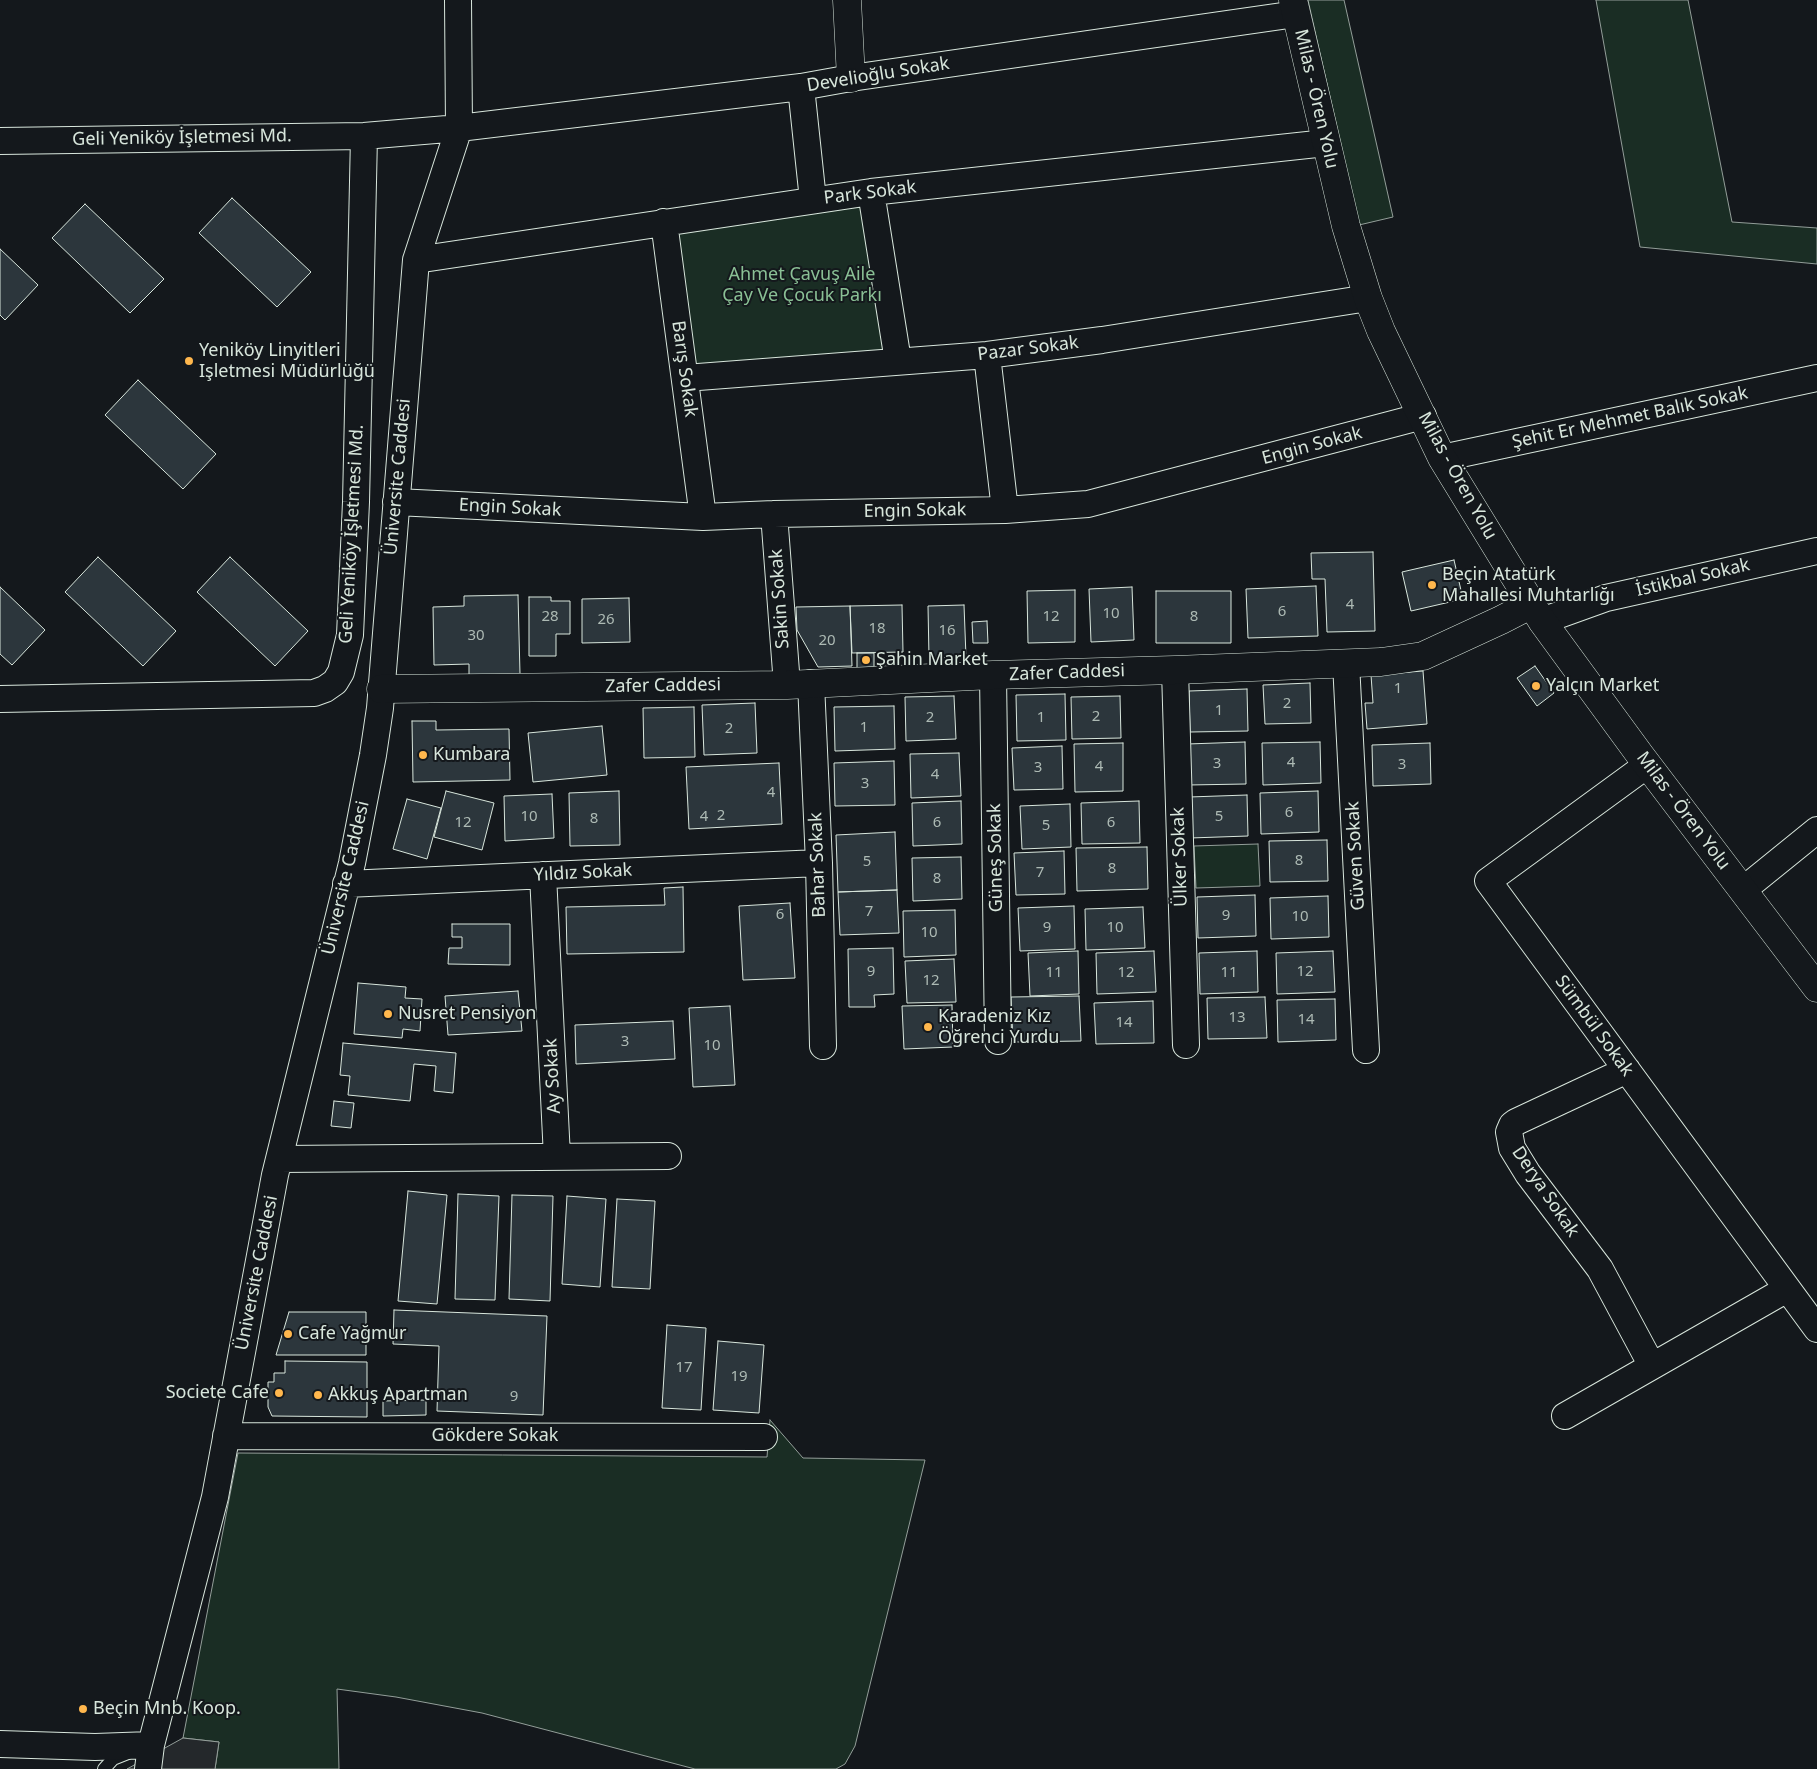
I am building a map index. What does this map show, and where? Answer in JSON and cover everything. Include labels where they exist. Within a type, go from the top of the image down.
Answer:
[{"type":"street","name":"Üniversite Caddesi","points":[[150,1757],[215,1497],[279,1159],[346,884],[373,755],[381,689],[416,260],[459,128],[458,0]]},
{"type":"street","points":[[847,0],[851,78]]},
{"type":"street","name":"Develioğlu Sokak","points":[[459,128],[802,87],[1294,7]]},
{"type":"street","name":"Milas - Ören Yolu","points":[[1294,7],[1346,226],[1368,298],[1381,331],[1442,458],[1537,612],[1647,764],[1817,988]]},
{"type":"street","points":[[802,87],[813,200]]},
{"type":"street","name":"Geli Yeniköy İşletmesi Md.","points":[[0,141],[364,136],[459,128]]},
{"type":"street","name":"Geli Yeniköy İşletmesi Md.","points":[[0,699],[314,693],[325,689],[335,682],[341,672],[350,635],[356,512],[364,136]]},
{"type":"street","name":"Park Sokak","points":[[416,260],[872,192],[1326,143]]},
{"type":"street","points":[[872,192],[898,362]]},
{"type":"street","name":"Barış Sokak","points":[[664,222],[703,516]]},
{"type":"street","name":"Pazar Sokak","points":[[685,378],[987,355],[1102,340],[1368,298]]},
{"type":"street","points":[[987,355],[1005,510]]},
{"type":"street","name":"Şehit Er Mehmet Balık Sokak","points":[[1442,458],[1817,378]]},
{"type":"street","name":"Engin Sokak","points":[[396,502],[703,516],[1005,510],[1088,504],[1422,416]]},
{"type":"street","name":"Sakin Sokak","points":[[774,514],[799,684]]},
{"type":"street","name":"İstikbal Sokak","points":[[1537,612],[1817,551]]},
{"type":"street","name":"Zafer Caddesi","points":[[381,689],[799,684],[993,675],[1381,662],[1422,656],[1537,612]]},
{"type":"street","name":"Güven Sokak","points":[[1346,663],[1366,1050]]},
{"type":"street","name":"Ülker Sokak","points":[[1175,670],[1186,1044]]},
{"type":"street","name":"Güneş Sokak","points":[[993,675],[998,1041]]},
{"type":"street","name":"Bahar Sokak","points":[[799,684],[819,863],[823,1046]]},
{"type":"street","name":"Sümbül Sokak","points":[[1647,764],[1488,881],[1817,1329]]},
{"type":"street","points":[[1743,890],[1817,830]]},
{"type":"street","name":"Yıldız Sokak","points":[[346,884],[819,863]]},
{"type":"street","name":"Ay Sokak","points":[[543,875],[557,1156]]},
{"type":"street","name":"Derya Sokak","points":[[1627,1070],[1516,1122],[1512,1125],[1509,1132],[1512,1148],[1528,1174],[1600,1269],[1652,1366]]},
{"type":"street","points":[[279,1159],[668,1156]]},
{"type":"street","points":[[1565,1416],[1787,1289]]},
{"type":"street","name":"Gökdere Sokak","points":[[226,1436],[764,1437]]},
{"type":"street","points":[[0,1744],[95,1747],[150,1757]]},
{"type":"lane","points":[[104,1769],[113,1759],[150,1757]]},
{"type":"green space","points":[[1308,0],[1344,0],[1393,217],[1359,225]]},
{"type":"green space","points":[[1596,0],[1688,0],[1732,222],[1817,228],[1817,264],[1640,247]]},
{"type":"green space","name":"Ahmet Çavuş Aile Çay Ve Çocuk Parkı","points":[[871,192],[898,361],[685,378],[664,222]]},
{"type":"green space","points":[[1258,844],[1260,886],[1196,888],[1194,846]]},
{"type":"green space","points":[[770,1420],[803,1458],[925,1460],[855,1746],[845,1764],[836,1769],[695,1769],[482,1713],[396,1697],[337,1689],[339,1769],[215,1769],[219,1742],[183,1738],[238,1453],[767,1457]]},
{"type":"shaded area","points":[[183,1738],[219,1742],[215,1769],[127,1769]]},
{"type":"building","points":[[232,198],[311,272],[277,307],[199,233]]},
{"type":"building","points":[[85,204],[164,279],[130,313],[52,238]]},
{"type":"building","points":[[0,249],[38,285],[5,320],[0,315]]},
{"type":"building","points":[[138,380],[216,454],[183,489],[105,415]]},
{"type":"building","points":[[1373,552],[1375,631],[1327,632],[1325,579],[1312,579],[1311,553]]},
{"type":"building","points":[[98,557],[176,631],[143,666],[65,592]]},
{"type":"building","points":[[230,557],[308,631],[275,666],[197,592]]},
{"type":"building","name":"Beçin Atatürk Mahallesi Muhtarlığı","points":[[1454,560],[1463,599],[1411,611],[1402,572]]},
{"type":"building","points":[[1316,586],[1318,636],[1248,638],[1246,589]]},
{"type":"building","points":[[0,587],[45,630],[12,665],[0,654]]},
{"type":"building","points":[[1132,587],[1134,640],[1091,642],[1089,589]]},
{"type":"building","points":[[1075,590],[1075,642],[1028,643],[1027,591]]},
{"type":"building","points":[[1156,591],[1231,591],[1231,643],[1156,643]]},
{"type":"building","points":[[518,595],[520,674],[469,675],[469,664],[434,665],[433,607],[464,606],[464,596]]},
{"type":"building","points":[[529,597],[551,597],[551,601],[570,601],[570,634],[556,634],[556,656],[529,656]]},
{"type":"building","points":[[629,598],[630,642],[582,643],[582,599]]},
{"type":"building","points":[[902,605],[903,652],[852,653],[850,606]]},
{"type":"building","points":[[964,605],[966,657],[929,658],[928,606]]},
{"type":"building","points":[[850,606],[852,666],[818,667],[797,630],[796,607]]},
{"type":"building","points":[[987,621],[988,643],[973,643],[972,622]]},
{"type":"building","name":"Şahin Market","points":[[857,653],[874,653],[874,667],[857,668]]},
{"type":"building","name":"Yalçın Market","points":[[1535,666],[1554,693],[1537,706],[1517,678]]},
{"type":"building","points":[[1423,671],[1427,724],[1367,729],[1365,703],[1373,703],[1371,675]]},
{"type":"building","points":[[1310,683],[1311,723],[1265,724],[1263,685]]},
{"type":"building","points":[[1247,689],[1248,731],[1190,732],[1189,691]]},
{"type":"building","points":[[1065,694],[1066,740],[1017,741],[1016,695]]},
{"type":"building","points":[[954,696],[956,739],[906,741],[905,697]]},
{"type":"building","points":[[1120,696],[1121,738],[1072,739],[1071,697]]},
{"type":"building","points":[[755,703],[757,753],[704,755],[702,705]]},
{"type":"building","points":[[894,706],[895,749],[835,751],[834,707]]},
{"type":"building","points":[[694,707],[695,757],[644,758],[643,708]]},
{"type":"building","points":[[412,721],[436,721],[436,730],[509,729],[510,780],[413,782]]},
{"type":"building","points":[[602,726],[607,775],[533,782],[528,733]]},
{"type":"building","points":[[1245,742],[1246,784],[1188,785],[1187,744]]},
{"type":"building","points":[[1320,742],[1321,783],[1263,785],[1262,743]]},
{"type":"building","points":[[1123,743],[1123,791],[1075,792],[1074,744]]},
{"type":"building","points":[[1430,743],[1431,784],[1373,786],[1372,745]]},
{"type":"building","points":[[1062,746],[1063,789],[1014,790],[1012,748]]},
{"type":"building","points":[[959,753],[961,796],[911,798],[910,754]]},
{"type":"building","points":[[894,761],[895,805],[835,806],[834,763]]},
{"type":"building","points":[[779,763],[782,824],[689,829],[686,767]]},
{"type":"building","points":[[446,791],[494,803],[482,850],[434,837]]},
{"type":"building","points":[[619,791],[620,845],[570,846],[569,793]]},
{"type":"building","points":[[1318,791],[1319,832],[1261,834],[1260,793]]},
{"type":"building","points":[[552,794],[554,838],[505,841],[504,796]]},
{"type":"building","points":[[1247,795],[1248,836],[1190,838],[1189,797]]},
{"type":"building","points":[[407,799],[441,808],[427,859],[393,849]]},
{"type":"building","points":[[961,801],[962,844],[913,846],[912,803]]},
{"type":"building","points":[[1139,801],[1140,843],[1082,844],[1081,803]]},
{"type":"building","points":[[1070,804],[1071,847],[1022,849],[1020,806]]},
{"type":"building","points":[[895,832],[897,890],[838,892],[836,835]]},
{"type":"building","points":[[1327,840],[1328,881],[1270,882],[1269,841]]},
{"type":"building","points":[[1147,847],[1148,889],[1077,891],[1076,848]]},
{"type":"building","points":[[1064,851],[1065,894],[1016,895],[1014,853]]},
{"type":"building","points":[[961,857],[962,899],[913,901],[912,858]]},
{"type":"building","points":[[683,887],[684,952],[567,954],[566,907],[665,905],[664,888]]},
{"type":"building","points":[[897,890],[899,933],[840,935],[838,892]]},
{"type":"building","points":[[1255,895],[1256,936],[1198,938],[1197,897]]},
{"type":"building","points":[[1328,896],[1329,937],[1271,939],[1270,898]]},
{"type":"building","points":[[790,903],[795,978],[743,980],[739,906]]},
{"type":"building","points":[[1074,906],[1075,949],[1020,951],[1018,908]]},
{"type":"building","points":[[1143,907],[1145,948],[1086,950],[1085,909]]},
{"type":"building","points":[[955,910],[956,955],[904,957],[903,911]]},
{"type":"building","points":[[452,924],[510,924],[510,965],[448,964],[449,948],[462,948],[462,937],[452,937]]},
{"type":"building","points":[[893,948],[894,994],[874,995],[875,1007],[849,1007],[848,949]]},
{"type":"building","points":[[1078,951],[1079,994],[1030,996],[1028,953]]},
{"type":"building","points":[[1154,951],[1156,992],[1097,994],[1096,953]]},
{"type":"building","points":[[1257,951],[1258,992],[1200,994],[1199,953]]},
{"type":"building","points":[[1333,951],[1335,992],[1277,994],[1276,953]]},
{"type":"building","points":[[954,959],[956,1002],[907,1003],[905,961]]},
{"type":"building","name":"Nusret Pensiyon","points":[[358,983],[406,987],[405,998],[422,999],[420,1031],[403,1029],[402,1038],[354,1034]]},
{"type":"building","points":[[518,991],[522,1031],[448,1035],[445,996]]},
{"type":"building","points":[[1079,996],[1081,1041],[1013,1042],[1011,997]]},
{"type":"building","points":[[1265,997],[1267,1038],[1208,1039],[1207,998]]},
{"type":"building","points":[[1335,999],[1336,1040],[1278,1042],[1277,1000]]},
{"type":"building","points":[[1153,1001],[1154,1043],[1096,1044],[1094,1003]]},
{"type":"building","name":"Karadeniz Kız Öğrenci Yurdu","points":[[952,1005],[953,1047],[904,1049],[902,1006]]},
{"type":"building","points":[[730,1006],[735,1085],[693,1087],[689,1008]]},
{"type":"building","points":[[673,1021],[675,1059],[576,1064],[575,1025]]},
{"type":"building","points":[[343,1043],[456,1053],[453,1093],[434,1091],[436,1066],[414,1064],[410,1101],[348,1095],[350,1076],[340,1075]]},
{"type":"building","points":[[334,1101],[354,1103],[351,1128],[331,1126]]},
{"type":"building","points":[[408,1191],[447,1195],[437,1304],[398,1301]]},
{"type":"building","points":[[458,1194],[499,1196],[495,1300],[455,1299]]},
{"type":"building","points":[[512,1195],[553,1196],[550,1301],[509,1299]]},
{"type":"building","points":[[567,1196],[606,1199],[600,1287],[562,1284]]},
{"type":"building","points":[[617,1199],[655,1201],[650,1289],[612,1287]]},
{"type":"building","points":[[394,1310],[547,1316],[543,1415],[437,1411],[439,1346],[393,1344]]},
{"type":"building","points":[[289,1312],[366,1312],[366,1355],[276,1355]]},
{"type":"building","points":[[667,1325],[706,1328],[701,1410],[662,1408]]},
{"type":"building","points":[[718,1341],[764,1345],[759,1413],[713,1410]]},
{"type":"building","name":"Akkuş Apartman","points":[[285,1361],[367,1362],[367,1417],[272,1416],[268,1407],[268,1382],[274,1382],[274,1373],[285,1373]]},
{"type":"building","points":[[426,1400],[426,1415],[383,1416],[383,1401]]},
{"type":"place","name":"Yeniköy Linyitleri Işletmesi Müdürlüğü","points":[[189,361]]},
{"type":"place","name":"Beçin Atatürk Mahallesi Muhtarlığı","points":[[1432,585]]},
{"type":"place","name":"Şahin Market","points":[[866,660]]},
{"type":"place","name":"Yalçın Market","points":[[1536,686]]},
{"type":"place","name":"Kumbara","points":[[423,755]]},
{"type":"place","name":"Nusret Pensiyon","points":[[388,1014]]},
{"type":"place","name":"Karadeniz Kız Öğrenci Yurdu","points":[[928,1027]]},
{"type":"place","name":"Cafe Yağmur","points":[[288,1334]]},
{"type":"place","name":"Societe Cafe","points":[[279,1393]]},
{"type":"place","name":"Akkuş Apartman","points":[[318,1395]]},
{"type":"place","name":"Beçin Mnb. Koop.","points":[[83,1709]]}]
